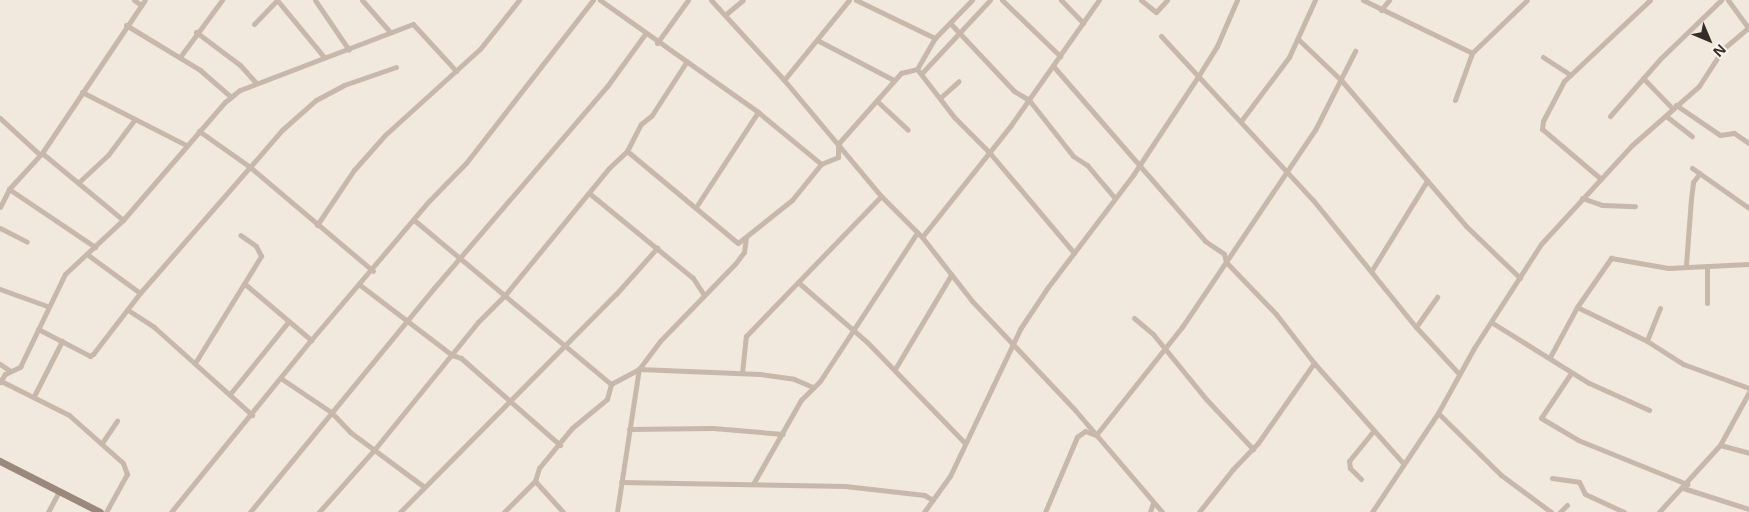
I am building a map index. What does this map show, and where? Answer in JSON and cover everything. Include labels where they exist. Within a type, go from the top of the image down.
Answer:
[{"type":"street","points":[[134,0],[141,5]]},
{"type":"street","points":[[0,207],[8,189],[40,153],[126,25],[145,0]]},
{"type":"street","points":[[180,57],[196,32],[222,0]]},
{"type":"street","points":[[254,24],[277,0],[324,57]]},
{"type":"street","points":[[315,0],[349,50]]},
{"type":"street","points":[[362,0],[390,32]]},
{"type":"street","points":[[317,225],[354,170],[385,135],[456,72],[491,37],[519,0]]},
{"type":"street","points":[[171,512],[282,379],[311,340],[373,271],[414,220],[466,164],[593,0]]},
{"type":"street","points":[[600,0],[657,44],[687,61],[758,112],[821,164]]},
{"type":"street","points":[[609,7],[614,0]]},
{"type":"street","points":[[657,44],[688,0]]},
{"type":"street","points":[[711,0],[784,80],[881,196],[922,238],[951,275],[1096,435],[1162,512]]},
{"type":"street","points":[[725,15],[743,0]]},
{"type":"street","points":[[784,80],[849,0]]},
{"type":"street","points":[[856,0],[935,38]]},
{"type":"street","points":[[919,72],[935,38],[972,0]]},
{"type":"street","points":[[627,151],[696,207],[733,242],[738,243],[792,200],[821,164],[838,157],[838,144],[901,73],[919,72],[990,0]]},
{"type":"street","points":[[1002,0],[1060,56]]},
{"type":"street","points":[[1061,0],[1083,23]]},
{"type":"street","points":[[922,238],[1054,67],[1099,0]]},
{"type":"street","points":[[1141,0],[1156,12],[1166,0]]},
{"type":"street","points":[[924,512],[934,500],[965,443],[1028,318],[1114,197],[1140,164],[1199,75],[1218,46],[1237,0]]},
{"type":"street","points":[[1241,121],[1282,68],[1298,39],[1315,0]]},
{"type":"street","points":[[1363,0],[1472,53]]},
{"type":"street","points":[[1381,10],[1389,0]]},
{"type":"street","points":[[1455,100],[1472,53],[1527,0]]},
{"type":"street","points":[[1601,179],[1542,129],[1558,89],[1650,0]]},
{"type":"street","points":[[1610,116],[1643,78],[1721,0]]},
{"type":"street","points":[[1372,512],[1438,413],[1459,374],[1541,244],[1637,140],[1703,81],[1722,49],[1748,29],[1734,6],[1728,0]]},
{"type":"street","points":[[1734,6],[1738,0]]},
{"type":"street","points":[[950,23],[1014,91],[1029,100],[1073,156],[1087,165],[1114,197]]},
{"type":"street","points":[[0,364],[10,370],[17,371],[65,274],[88,255],[122,220],[231,97],[256,83],[415,24],[456,72]]},
{"type":"street","points":[[126,25],[180,57],[231,97]]},
{"type":"street","points":[[196,32],[240,65],[256,83]]},
{"type":"street","points":[[250,512],[460,257],[608,85],[645,34]]},
{"type":"street","points":[[1161,36],[1241,121],[1372,270],[1416,327],[1459,374]]},
{"type":"street","points":[[1298,39],[1341,80],[1427,182],[1491,253],[1520,278]]},
{"type":"street","points":[[817,40],[894,80]]},
{"type":"street","points":[[1096,435],[1164,348],[1226,262],[1315,130],[1355,51]]},
{"type":"street","points":[[1543,57],[1571,75]]},
{"type":"street","points":[[319,512],[374,450],[589,193],[627,151],[641,124],[652,115],[687,61]]},
{"type":"street","points":[[38,329],[90,356],[140,293],[282,130],[316,100],[344,85],[396,67]]},
{"type":"street","points":[[1054,67],[1205,241],[1224,254],[1226,262],[1276,314],[1314,363],[1404,464]]},
{"type":"street","points":[[919,72],[954,117],[989,152],[1074,253]]},
{"type":"street","points":[[1643,78],[1675,107],[1720,135],[1734,134],[1749,144]]},
{"type":"street","points":[[940,98],[959,82]]},
{"type":"street","points":[[82,92],[186,146]]},
{"type":"street","points":[[878,101],[908,130]]},
{"type":"street","points":[[696,207],[758,112]]},
{"type":"street","points":[[1666,116],[1692,136]]},
{"type":"street","points":[[0,118],[40,153],[79,182],[122,220]]},
{"type":"street","points":[[79,182],[113,150],[135,119]]},
{"type":"street","points":[[199,131],[250,167],[373,271]]},
{"type":"street","points":[[1692,168],[1749,208]]},
{"type":"street","points":[[1686,265],[1693,182],[1700,173]]},
{"type":"street","points":[[1372,270],[1427,182]]},
{"type":"street","points":[[8,189],[95,247]]},
{"type":"street","points":[[589,193],[693,278],[704,295]]},
{"type":"street","points":[[742,373],[746,336],[881,196]]},
{"type":"street","points":[[1582,198],[1602,205],[1635,206]]},
{"type":"street","points":[[414,220],[611,384]]},
{"type":"street","points":[[0,228],[27,242]]},
{"type":"street","points":[[752,484],[802,400],[854,331],[917,233]]},
{"type":"street","points":[[195,363],[261,256],[256,246],[240,235]]},
{"type":"street","points":[[617,512],[639,369],[643,360],[736,264],[744,252],[746,238]]},
{"type":"street","points":[[400,512],[423,486],[509,401],[657,248]]},
{"type":"street","points":[[88,255],[140,293]]},
{"type":"street","points":[[1550,357],[1580,305],[1611,258],[1647,266],[1749,264]]},
{"type":"street","points":[[1707,266],[1707,303]]},
{"type":"street","points":[[894,369],[951,275]]},
{"type":"street","points":[[799,283],[894,369],[965,443]]},
{"type":"street","points":[[245,284],[311,340]]},
{"type":"street","points":[[360,286],[408,320],[452,355],[461,358],[560,445]]},
{"type":"street","points":[[0,289],[48,306]]},
{"type":"street","points":[[1416,327],[1437,297]]},
{"type":"street","points":[[1580,305],[1647,341],[1683,364],[1749,388]]},
{"type":"street","points":[[1647,341],[1660,308]]},
{"type":"street","points":[[128,310],[154,327],[252,415]]},
{"type":"street","points":[[1134,318],[1164,348],[1253,449]]},
{"type":"street","points":[[230,394],[288,322]]},
{"type":"street","points":[[1491,322],[1550,357],[1571,373],[1649,410]]},
{"type":"street","points":[[34,396],[62,341]]},
{"type":"street","points":[[1199,512],[1233,469],[1253,449],[1314,363]]},
{"type":"street","points":[[504,512],[535,481],[539,468],[560,445],[572,428],[607,399],[611,384],[639,369],[742,373],[794,379],[813,387]]},
{"type":"street","points":[[10,370],[0,381],[34,396],[69,415],[102,443],[128,471],[106,512]]},
{"type":"street","points":[[1571,373],[1541,418],[1578,440],[1685,486],[1749,509]]},
{"type":"street","points":[[282,379],[331,412],[374,450],[423,486]]},
{"type":"street","points":[[1659,512],[1685,486],[1720,445],[1749,393]]},
{"type":"street","points":[[1438,413],[1501,475],[1550,512]]},
{"type":"street","points":[[102,443],[117,421]]},
{"type":"street","points":[[629,429],[713,428],[783,434]]},
{"type":"street","points":[[1045,512],[1077,437],[1085,431],[1096,435]]},
{"type":"street","points":[[1361,479],[1350,468],[1349,461],[1373,431]]},
{"type":"street","points":[[1720,445],[1749,452]]},
{"type":"street","points":[[0,461],[100,512]]},
{"type":"street","points":[[1552,478],[1579,482],[1584,494],[1624,512]]},
{"type":"street","points":[[535,481],[563,512]]},
{"type":"street","points":[[621,482],[846,486],[924,495],[934,500]]},
{"type":"street","points":[[48,512],[59,491]]},
{"type":"street","points":[[1150,512],[1153,503]]},
{"type":"street","points":[[1560,512],[1567,505]]}]
